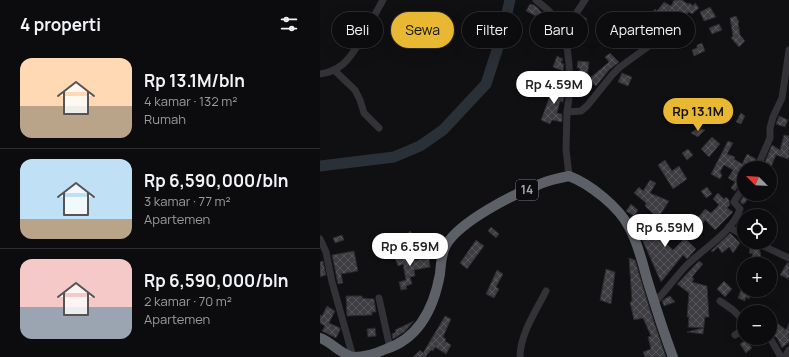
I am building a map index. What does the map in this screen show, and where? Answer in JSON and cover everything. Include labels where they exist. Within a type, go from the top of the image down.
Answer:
[{"type":"highway","points":[[569,176],[590,186],[606,199],[629,225],[636,241],[654,304],[673,357]]},
{"type":"highway","name":"14","points":[[352,357],[368,356],[390,348],[410,338],[417,330],[436,294],[446,245],[452,237],[469,222],[507,199],[540,184],[569,176]]},
{"type":"highway","points":[[320,338],[352,357]]},
{"type":"street","points":[[320,74],[334,70],[344,64],[359,43],[383,0]]},
{"type":"street","points":[[536,0],[550,12]]},
{"type":"street","points":[[577,12],[585,0]]},
{"type":"street","points":[[567,48],[570,91],[567,112],[566,149],[569,176]]},
{"type":"street","points":[[567,112],[581,111],[620,67],[646,48]]},
{"type":"street","points":[[760,161],[770,138],[770,128],[773,117],[782,98],[789,50]]},
{"type":"street","points":[[334,70],[355,90],[364,113],[379,128]]},
{"type":"street","points":[[654,304],[684,268],[729,227],[739,214],[740,209],[734,202],[737,197]]},
{"type":"street","points":[[729,227],[737,232]]},
{"type":"street","points":[[320,239],[326,252],[332,282],[352,357]]},
{"type":"street","points":[[770,249],[789,258]]},
{"type":"street","points":[[520,357],[521,344],[546,291]]},
{"type":"street","points":[[379,298],[390,348]]},
{"type":"street","points":[[720,301],[737,314]]},
{"type":"street","points":[[774,345],[781,357]]},
{"type":"street","points":[[785,357],[789,350]]},
{"type":"building","points":[[674,0],[682,0],[693,6],[695,3],[699,8],[694,12],[653,12],[655,9],[657,11],[664,2],[671,6]]},
{"type":"building","points":[[530,4],[534,5],[542,12],[530,13],[526,11]]},
{"type":"building","points":[[710,7],[716,17],[704,21],[700,12]]},
{"type":"building","points":[[736,16],[739,22],[740,35],[745,41],[739,47],[731,38],[733,36],[730,18]]},
{"type":"building","points":[[719,24],[722,30],[712,34],[709,28]]},
{"type":"building","points":[[702,43],[705,51],[694,56],[692,50],[697,48],[697,45]]},
{"type":"building","points":[[610,53],[619,62],[609,70],[596,86],[590,81],[592,78],[590,78],[609,62],[605,57]]},
{"type":"building","points":[[557,56],[563,59],[561,63],[564,64],[563,71],[553,67]]},
{"type":"building","points":[[578,61],[589,62],[587,77],[578,76],[580,68],[577,68]]},
{"type":"building","points":[[622,73],[632,77],[628,86],[618,82]]},
{"type":"building","points":[[552,83],[564,87],[562,92],[565,93],[563,102],[560,101],[557,113],[562,114],[562,122],[552,120],[550,124],[541,120],[551,93],[549,92]]},
{"type":"building","points":[[741,113],[745,116],[741,124],[736,122]]},
{"type":"building","points":[[779,116],[788,120],[785,127],[776,124]]},
{"type":"building","points":[[698,128],[705,130],[698,137],[691,133]]},
{"type":"building","points":[[784,135],[789,136],[788,159],[776,155],[774,161],[765,161],[772,145],[780,150]]},
{"type":"building","points":[[712,137],[720,144],[709,157],[701,149]]},
{"type":"building","points":[[728,141],[733,143],[727,154],[735,157],[734,159],[737,161],[737,188],[735,191],[731,188],[735,182],[728,178],[733,170],[724,165],[720,172],[722,175],[720,179],[711,174]]},
{"type":"building","points":[[688,149],[693,155],[687,160],[682,153]]},
{"type":"building","points":[[747,154],[756,159],[755,161],[744,161]]},
{"type":"building","points":[[665,160],[672,171],[679,166],[687,179],[673,189],[658,165]]},
{"type":"building","points":[[650,180],[656,183],[650,193],[669,201],[658,218],[645,206],[646,203],[634,193],[639,187],[643,191]]},
{"type":"building","points":[[707,187],[712,194],[706,198],[701,191]]},
{"type":"building","points":[[718,193],[724,199],[726,197],[729,200],[730,205],[727,208],[733,212],[715,230],[705,220],[703,223],[697,219],[705,209],[711,213],[719,205],[713,199]]},
{"type":"building","points":[[740,201],[746,201],[744,204]]},
{"type":"building","points":[[631,204],[638,210],[634,216],[626,211]]},
{"type":"building","points":[[673,217],[684,227],[679,232],[677,230],[673,234],[671,233],[663,241],[673,250],[685,238],[696,249],[687,259],[683,255],[661,282],[637,228],[644,223],[655,234],[662,227],[666,231],[672,224],[669,221]]},
{"type":"building","points":[[491,227],[499,234],[496,238],[488,231]]},
{"type":"building","points":[[410,231],[416,237],[407,246],[401,240]]},
{"type":"building","points":[[730,233],[737,240],[737,247],[733,253],[729,247],[722,253],[718,247],[713,252],[711,251]]},
{"type":"building","points":[[342,235],[344,240],[335,243],[333,238]]},
{"type":"building","points":[[476,240],[484,246],[467,269],[460,263]]},
{"type":"building","points":[[750,249],[759,249],[761,255],[760,257],[752,257],[753,254],[749,253]]},
{"type":"building","points":[[354,251],[358,271],[341,274],[343,283],[338,284],[332,255]]},
{"type":"building","points":[[407,251],[409,261],[429,258],[430,267],[414,270],[415,276],[410,277],[412,284],[406,286],[407,289],[401,290],[399,282],[406,280],[403,264],[398,266],[394,255]]},
{"type":"building","points":[[629,258],[635,260],[666,357],[645,357],[643,352],[651,349],[648,337],[651,336],[643,318],[634,320],[630,302],[632,301]]},
{"type":"building","points":[[323,261],[326,275],[320,277],[320,262]]},
{"type":"building","points":[[699,261],[703,264],[692,277],[694,279],[692,282],[707,286],[709,317],[705,317],[703,334],[687,332],[703,328],[688,327],[689,317],[687,317],[689,293],[677,284]]},
{"type":"building","points":[[787,263],[789,263],[789,279],[780,275]]},
{"type":"building","points":[[606,269],[615,272],[611,304],[600,300]]},
{"type":"building","points":[[497,270],[503,274],[496,287],[499,289],[494,298],[486,294]]},
{"type":"building","points":[[724,281],[732,289],[725,297],[717,289]]},
{"type":"building","points":[[346,296],[362,296],[362,298],[374,299],[376,312],[372,312],[372,315],[347,316]]},
{"type":"building","points":[[670,296],[675,302],[664,306],[662,301]]},
{"type":"building","points":[[738,297],[746,297],[745,301]]},
{"type":"building","points":[[327,306],[335,311],[329,323],[340,328],[336,338],[322,331],[325,326],[320,323],[320,315],[322,316]]},
{"type":"building","points":[[445,316],[451,319],[443,337],[446,339],[445,341],[451,345],[446,354],[435,347],[433,351],[431,350],[426,356],[427,357],[413,357],[420,350],[423,353]]},
{"type":"building","points":[[414,321],[404,332],[393,339],[392,334],[396,332],[395,330]]},
{"type":"building","points":[[777,323],[786,330],[789,323],[789,342],[782,348],[777,338]]},
{"type":"building","points":[[375,328],[376,336],[368,337],[367,329]]},
{"type":"building","points":[[741,345],[750,345],[752,348],[746,353]]},
{"type":"waterway","points":[[320,166],[394,157],[420,146],[443,130],[486,84],[501,38],[510,0]]}]
